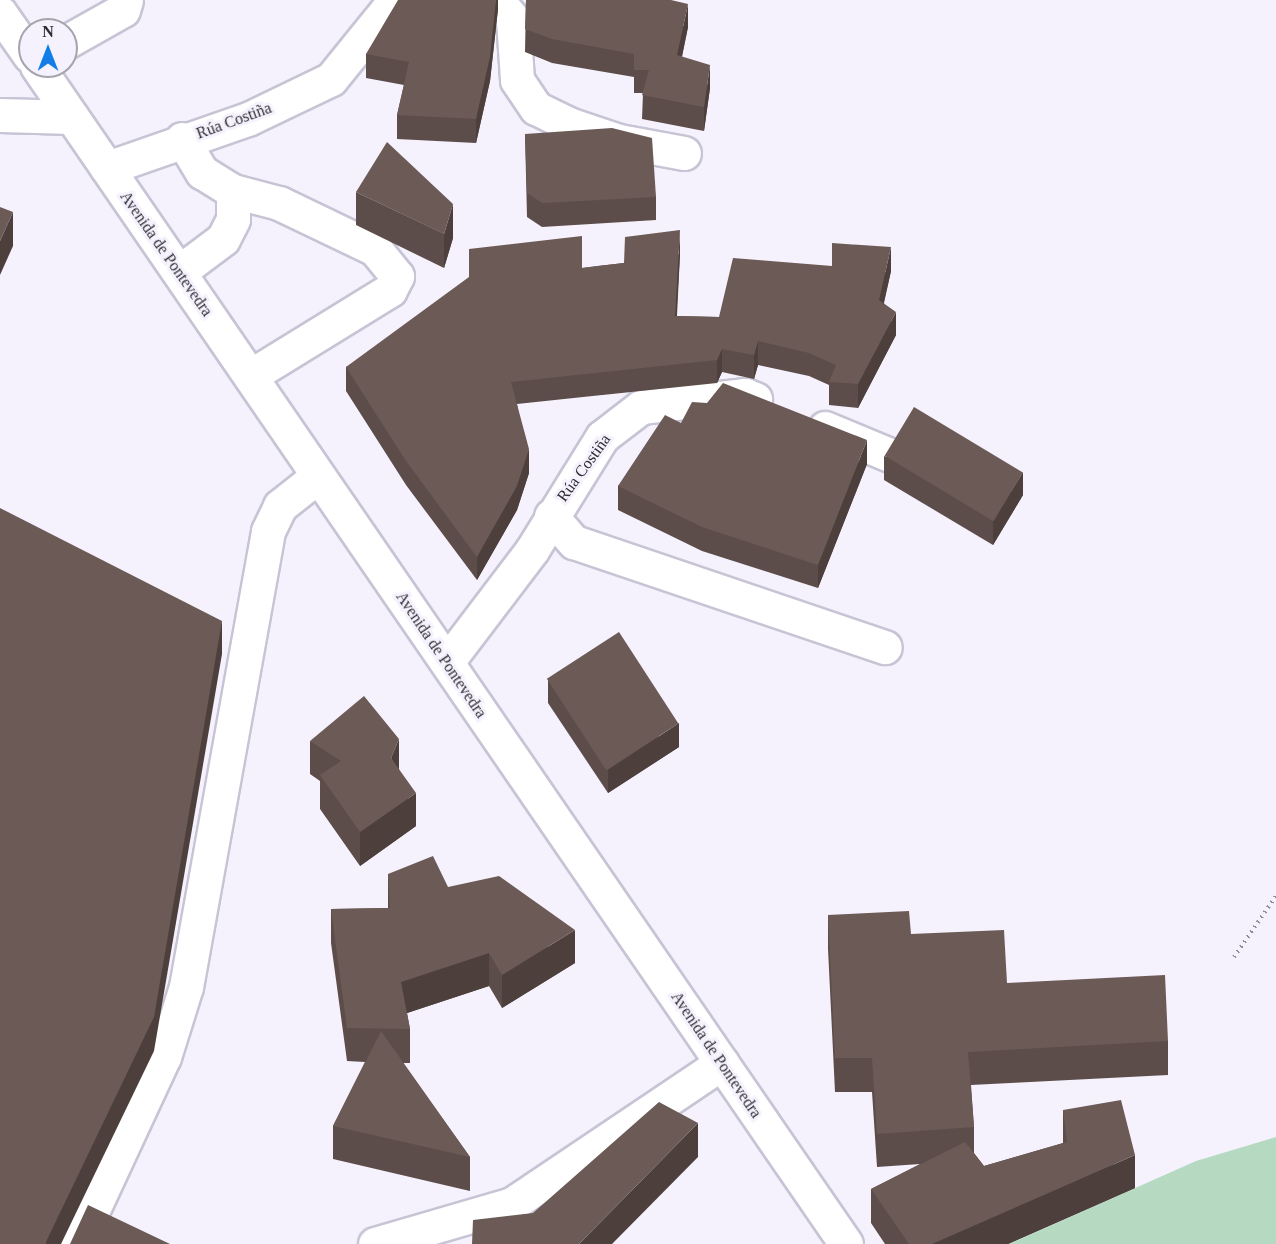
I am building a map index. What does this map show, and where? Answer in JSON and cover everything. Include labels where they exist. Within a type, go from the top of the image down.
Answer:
[{"type":"street","points":[[78,35],[123,10],[126,0]]},
{"type":"street","name":"Rúa Costiña","points":[[107,168],[182,139],[248,119],[331,79],[395,0]]},
{"type":"street","points":[[497,0],[513,19],[517,80],[536,108],[571,125],[620,141],[684,153]]},
{"type":"street","points":[[0,13],[18,39]]},
{"type":"street","name":"Avenida de Pontevedra","points":[[45,78],[846,1244]]},
{"type":"street","points":[[0,114],[72,117]]},
{"type":"street","points":[[182,139],[202,172],[233,191],[279,203],[375,249],[397,276],[390,290],[250,376]]},
{"type":"street","points":[[179,273],[223,239],[233,219],[233,191]]},
{"type":"street","name":"Rúa Costiña","points":[[447,662],[532,550],[602,437],[641,407],[745,395],[890,455]]},
{"type":"street","points":[[77,1244],[164,1057],[186,987],[268,531],[280,506],[318,476]]},
{"type":"street","name":"Rúa Costiña","points":[[551,516],[574,542],[885,647]]},
{"type":"street","points":[[375,1244],[512,1204],[722,1063]]},
{"type":"path","points":[[1234,957],[1276,896]]},
{"type":"green space","points":[[1276,1137],[1276,1244],[1009,1244],[1196,1161]]},
{"type":"building","points":[[398,0],[496,0],[490,57],[476,119],[397,115],[409,62],[366,54]]},
{"type":"building","points":[[526,0],[671,0],[688,4],[677,55],[710,65],[704,107],[642,95],[649,70],[634,70],[634,54],[552,39],[525,29]]},
{"type":"building","points":[[612,128],[652,138],[656,197],[542,203],[527,193],[525,134]]},
{"type":"building","points":[[387,142],[453,204],[444,234],[356,192]]},
{"type":"building","points":[[0,207],[13,212],[0,241]]},
{"type":"building","points":[[680,230],[675,316],[719,317],[733,258],[832,266],[832,243],[891,247],[879,300],[896,312],[858,384],[829,382],[836,365],[809,353],[758,341],[754,355],[722,349],[717,360],[511,382],[529,449],[517,486],[477,557],[406,461],[346,367],[469,277],[469,249],[582,236],[582,268],[624,263],[625,237]]},
{"type":"building","points":[[723,383],[867,440],[818,565],[702,527],[618,486],[665,415],[681,423],[692,402],[707,403]]},
{"type":"building","points":[[914,407],[1023,472],[994,521],[885,456]]},
{"type":"building","points":[[0,508],[222,621],[154,1017],[45,1244],[0,1244]]},
{"type":"building","points":[[619,632],[678,723],[606,770],[547,679]]},
{"type":"building","points":[[364,696],[399,739],[391,758],[416,793],[360,832],[320,775],[341,761],[310,741]]},
{"type":"building","points":[[433,856],[448,887],[499,876],[575,930],[502,975],[489,953],[401,982],[410,1029],[347,1028],[331,909],[390,908],[388,874]]},
{"type":"building","points":[[909,911],[911,934],[1004,930],[1007,983],[1165,975],[1168,1041],[968,1052],[974,1127],[877,1134],[872,1058],[835,1058],[828,915]]},
{"type":"building","points":[[381,1031],[470,1157],[333,1126]]},
{"type":"building","points":[[1121,1100],[1135,1155],[932,1244],[909,1244],[871,1189],[965,1142],[984,1166],[1067,1142],[1063,1110]]},
{"type":"building","points":[[659,1102],[698,1123],[579,1244],[472,1244],[473,1220],[533,1213]]},
{"type":"building","points":[[88,1205],[170,1244],[70,1244]]}]
